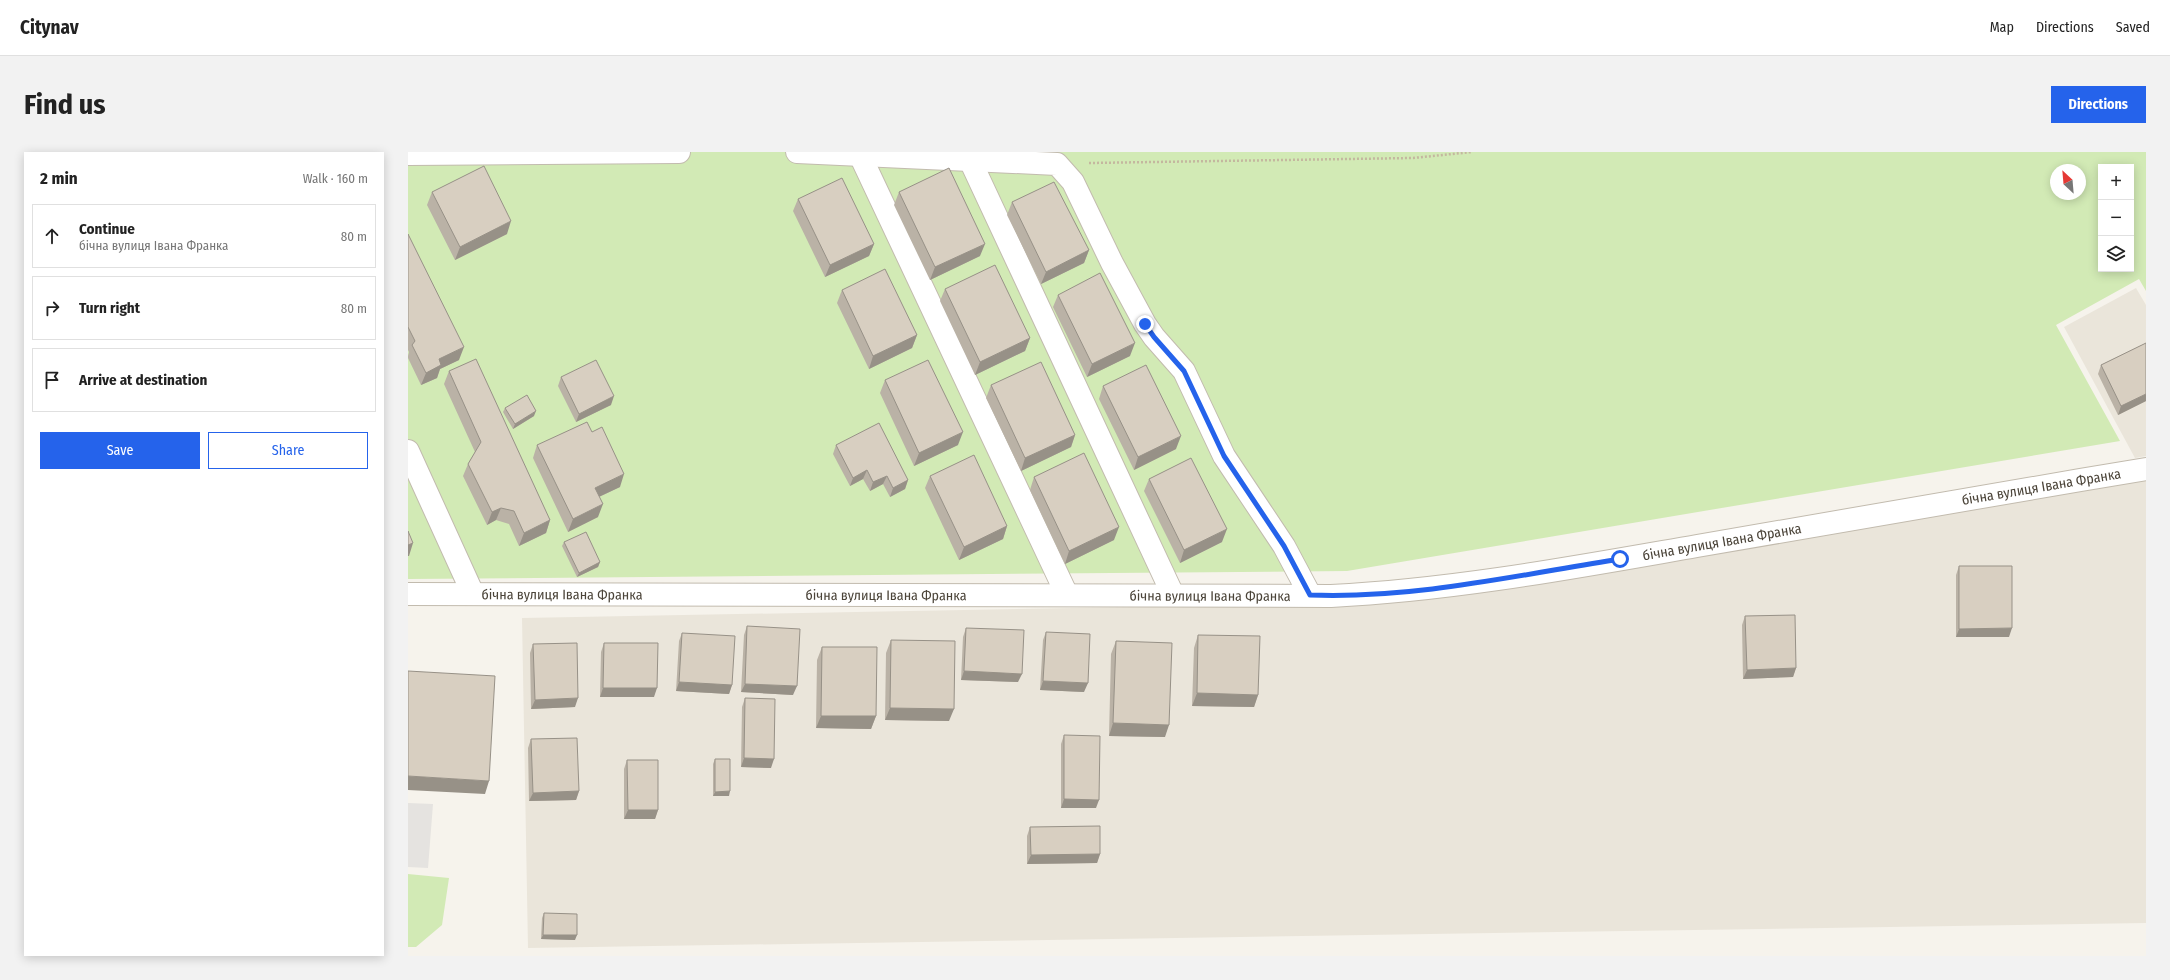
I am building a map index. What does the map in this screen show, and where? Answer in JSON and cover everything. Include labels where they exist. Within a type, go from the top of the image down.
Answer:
[{"type":"street","points":[[408,154],[680,152]]},
{"type":"street","points":[[797,152],[1057,164],[1073,182],[1112,263],[1145,324],[1154,337],[1184,371],[1224,456],[1284,546],[1310,595]]},
{"type":"street","points":[[860,155],[1067,595]]},
{"type":"street","points":[[970,160],[1174,595]]},
{"type":"street","points":[[408,451],[473,594]]},
{"type":"street","name":"бічна вулиця Івана Франка","points":[[408,594],[1377,594],[1426,590],[1620,559],[2146,469]]},
{"type":"path","points":[[1057,164],[1413,158],[1472,152]]},
{"type":"shaded area","points":[[2136,288],[2146,305],[2146,456],[2135,458],[2064,327]]},
{"type":"shaded area","points":[[2146,478],[2146,923],[528,948],[522,618],[1351,603]]},
{"type":"shaded area","points":[[408,803],[433,804],[428,868],[408,867]]},
{"type":"green space","points":[[408,152],[2146,152],[2146,291],[2139,279],[2056,325],[2120,441],[1347,571],[408,579]]},
{"type":"green space","points":[[408,874],[449,878],[442,925],[416,947],[408,947]]},
{"type":"building","points":[[484,166],[511,221],[460,247],[432,192]]},
{"type":"building","points":[[949,168],[985,244],[935,267],[899,192]]},
{"type":"building","points":[[842,178],[874,244],[830,265],[798,199]]},
{"type":"building","points":[[1054,182],[1089,250],[1046,272],[1012,202]]},
{"type":"building","points":[[408,234],[464,347],[439,359],[441,365],[426,373],[412,345],[415,341],[408,327]]},
{"type":"building","points":[[995,265],[1030,338],[980,362],[945,289]]},
{"type":"building","points":[[885,269],[917,335],[873,356],[842,290]]},
{"type":"building","points":[[1100,273],[1135,343],[1092,364],[1058,295]]},
{"type":"building","points":[[2146,343],[2146,394],[2121,406],[2101,365]]},
{"type":"building","points":[[476,359],[550,520],[524,533],[514,511],[501,508],[492,512],[468,464],[481,442],[449,371]]},
{"type":"building","points":[[596,360],[614,396],[579,414],[561,377]]},
{"type":"building","points":[[928,360],[963,432],[919,453],[885,380]]},
{"type":"building","points":[[1041,362],[1075,435],[1025,458],[991,385]]},
{"type":"building","points":[[1146,365],[1181,436],[1138,457],[1103,386]]},
{"type":"building","points":[[527,395],[536,411],[515,424],[505,408]]},
{"type":"building","points":[[587,422],[592,432],[602,427],[624,474],[595,488],[603,504],[573,519],[537,445]]},
{"type":"building","points":[[879,423],[908,480],[893,488],[887,476],[873,482],[867,470],[853,478],[836,445]]},
{"type":"building","points":[[1084,453],[1119,527],[1069,551],[1034,477]]},
{"type":"building","points":[[974,455],[1007,526],[964,547],[930,476]]},
{"type":"building","points":[[1191,458],[1227,529],[1184,550],[1149,479]]},
{"type":"building","points":[[408,531],[413,543],[408,545]]},
{"type":"building","points":[[586,532],[600,562],[579,573],[564,542]]},
{"type":"building","points":[[1959,566],[2012,566],[2012,628],[1959,629]]},
{"type":"building","points":[[1795,615],[1796,668],[1747,670],[1745,616]]},
{"type":"building","points":[[747,626],[800,629],[797,686],[745,684]]},
{"type":"building","points":[[966,628],[1024,630],[1022,674],[964,671]]},
{"type":"building","points":[[1046,632],[1090,634],[1088,683],[1043,681]]},
{"type":"building","points":[[682,633],[735,636],[732,685],[679,682]]},
{"type":"building","points":[[1198,635],[1260,636],[1258,695],[1197,693]]},
{"type":"building","points":[[891,640],[955,641],[954,709],[890,708]]},
{"type":"building","points":[[1116,641],[1172,643],[1169,725],[1113,723]]},
{"type":"building","points":[[577,643],[578,698],[535,700],[533,644]]},
{"type":"building","points":[[604,643],[658,643],[657,688],[603,688]]},
{"type":"building","points":[[822,647],[877,647],[876,716],[821,716]]},
{"type":"building","points":[[408,671],[495,676],[489,781],[408,776]]},
{"type":"building","points":[[745,698],[775,699],[774,759],[744,758]]},
{"type":"building","points":[[1064,735],[1100,736],[1099,800],[1064,799]]},
{"type":"building","points":[[577,738],[579,791],[533,793],[531,739]]},
{"type":"building","points":[[715,759],[730,759],[730,791],[715,792]]},
{"type":"building","points":[[627,760],[658,760],[658,810],[628,810]]},
{"type":"building","points":[[1100,826],[1100,854],[1031,855],[1030,827]]},
{"type":"building","points":[[544,913],[577,914],[577,935],[543,935]]},
{"type":"route","points":[[1145,324],[1154,337],[1184,371],[1224,456],[1284,546],[1310,595],[1331,596],[1426,590],[1620,559]]}]
